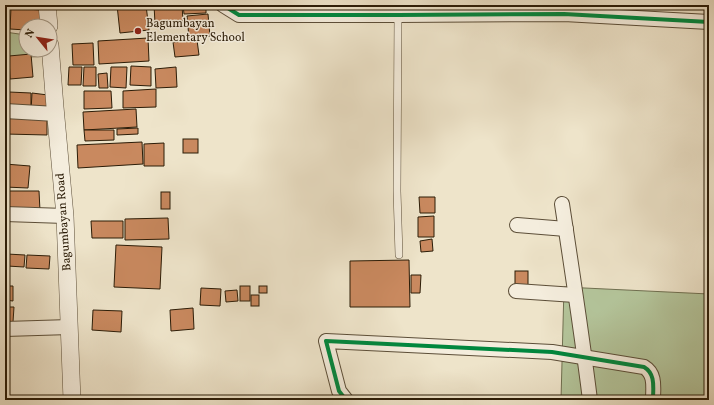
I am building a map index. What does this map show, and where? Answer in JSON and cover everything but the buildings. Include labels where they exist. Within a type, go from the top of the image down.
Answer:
[{"type":"street","points":[[47,5],[48,18]]},
{"type":"street","points":[[223,5],[239,15],[398,16],[565,9],[709,22]]},
{"type":"street","name":"Bagumbayan Road","points":[[51,58],[65,216],[72,400]]},
{"type":"street","points":[[5,111],[56,114]]},
{"type":"street","points":[[562,204],[590,400]]},
{"type":"street","points":[[5,214],[65,216]]},
{"type":"street","points":[[517,225],[566,229]]},
{"type":"street","points":[[516,291],[575,295]]},
{"type":"street","points":[[5,329],[70,327]]},
{"type":"street","points":[[346,400],[339,391],[326,341],[552,352],[644,367],[653,375],[653,400]]},
{"type":"lane","points":[[398,16],[397,191],[399,255]]},
{"type":"green space","points":[[5,32],[18,34],[18,57],[5,58]]},
{"type":"green space","points":[[564,287],[709,294],[709,400],[561,400]]},
{"type":"cycle path","points":[[223,5],[239,15],[564,14],[709,22]]},
{"type":"cycle path","points":[[346,400],[339,391],[326,341],[552,352],[644,367],[648,370],[652,377],[653,400]]},
{"type":"place","name":"Bagumbayan Elementary School","points":[[138,31]]}]
